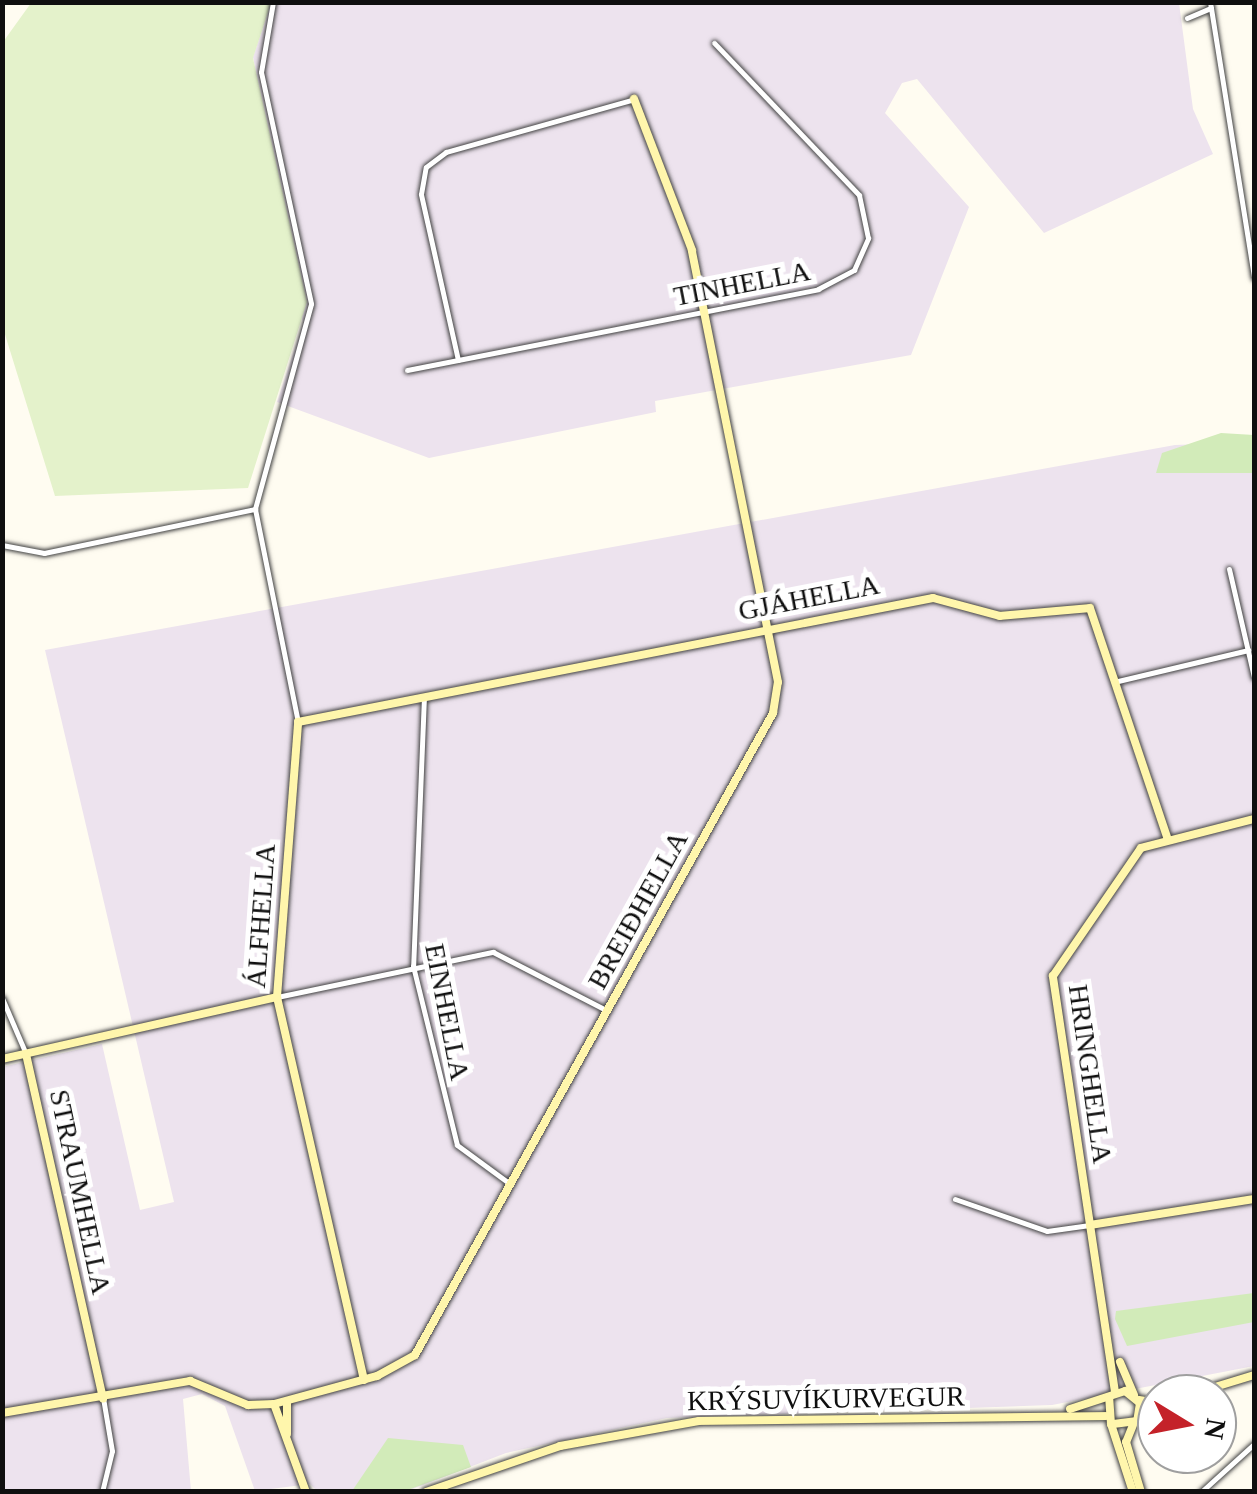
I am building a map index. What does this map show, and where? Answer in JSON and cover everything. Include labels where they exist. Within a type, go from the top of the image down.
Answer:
[{"type":"street","name":"ÁLFHELLA","points":[[273,2],[260,72],[311,304],[256,509],[298,722],[277,997],[364,1380]]},
{"type":"street","points":[[1186,18],[1211,6],[1220,54],[1232,180],[1254,278]]},
{"type":"street","name":"TINHELLA","points":[[407,370],[841,281],[863,255],[868,218],[854,188],[714,43]]},
{"type":"street","points":[[458,360],[421,194],[426,167],[446,152],[634,99]]},
{"type":"street","name":"BREIÐHELLA","points":[[2,1414],[190,1381],[248,1405],[274,1404],[364,1380],[420,1350],[773,713],[778,682],[706,311],[677,197],[634,99]]},
{"type":"street","points":[[2,546],[44,553],[256,509]]},
{"type":"street","points":[[1228,569],[1254,676]]},
{"type":"street","name":"GJÁHELLA","points":[[298,722],[932,598],[1000,616],[1090,608],[1167,837]]},
{"type":"street","points":[[1118,682],[1248,650]]},
{"type":"street","name":"EINHELLA","points":[[424,696],[413,966],[456,1145],[512,1185]]},
{"type":"street","name":"HRINGHELLA","points":[[1112,1340],[1090,1225],[1052,976],[1134,854],[1167,837],[1254,819]]},
{"type":"street","points":[[2,1059],[413,966],[493,952],[608,1011]]},
{"type":"street","name":"STRAUMHELLA","points":[[2,998],[26,1054],[102,1398]]},
{"type":"street","points":[[955,1199],[1047,1231],[1254,1199]]},
{"type":"street","points":[[1112,1340],[1108,1420],[1133,1492]]},
{"type":"street","points":[[1112,1340],[1136,1397],[1136,1422],[1126,1442],[1140,1492]]},
{"type":"street","points":[[1112,1395],[1136,1397]]},
{"type":"street","name":"KRÝSUVÍKURVEGUR","points":[[1056,1413],[1112,1395]]},
{"type":"street","points":[[102,1398],[112,1451],[102,1492]]},
{"type":"street","points":[[286,1443],[287,1402]]},
{"type":"street","points":[[274,1404],[307,1491]]},
{"type":"street","name":"KRÝSUVÍKURVEGUR","points":[[426,1492],[560,1446],[699,1421],[1056,1413],[1136,1422]]},
{"type":"street","points":[[1201,1492],[1254,1444]]},
{"type":"shaded area","points":[[271,3],[1179,3],[1193,109],[1213,154],[1044,233],[917,79],[902,83],[885,113],[969,207],[911,355],[655,401],[656,412],[429,458],[277,402],[303,323],[253,57]]},
{"type":"shaded area","points":[[1254,442],[1254,1366],[1213,1374],[1137,1374],[1137,1389],[1052,1405],[667,1418],[506,1453],[405,1492],[317,1491],[310,1484],[255,1491],[225,1406],[202,1394],[183,1399],[191,1491],[3,1491],[2,1067],[102,1044],[140,1210],[174,1202],[45,650],[1175,445]]},
{"type":"green space","points":[[31,3],[271,3],[253,58],[307,302],[248,488],[55,496],[3,328],[3,42]]},
{"type":"green space","points":[[1221,433],[1254,435],[1254,473],[1156,473],[1162,453]]},
{"type":"green space","points":[[1254,1293],[1254,1322],[1127,1346],[1115,1319],[1116,1311]]},
{"type":"green space","points":[[388,1438],[463,1445],[471,1467],[405,1491],[352,1491]]}]
